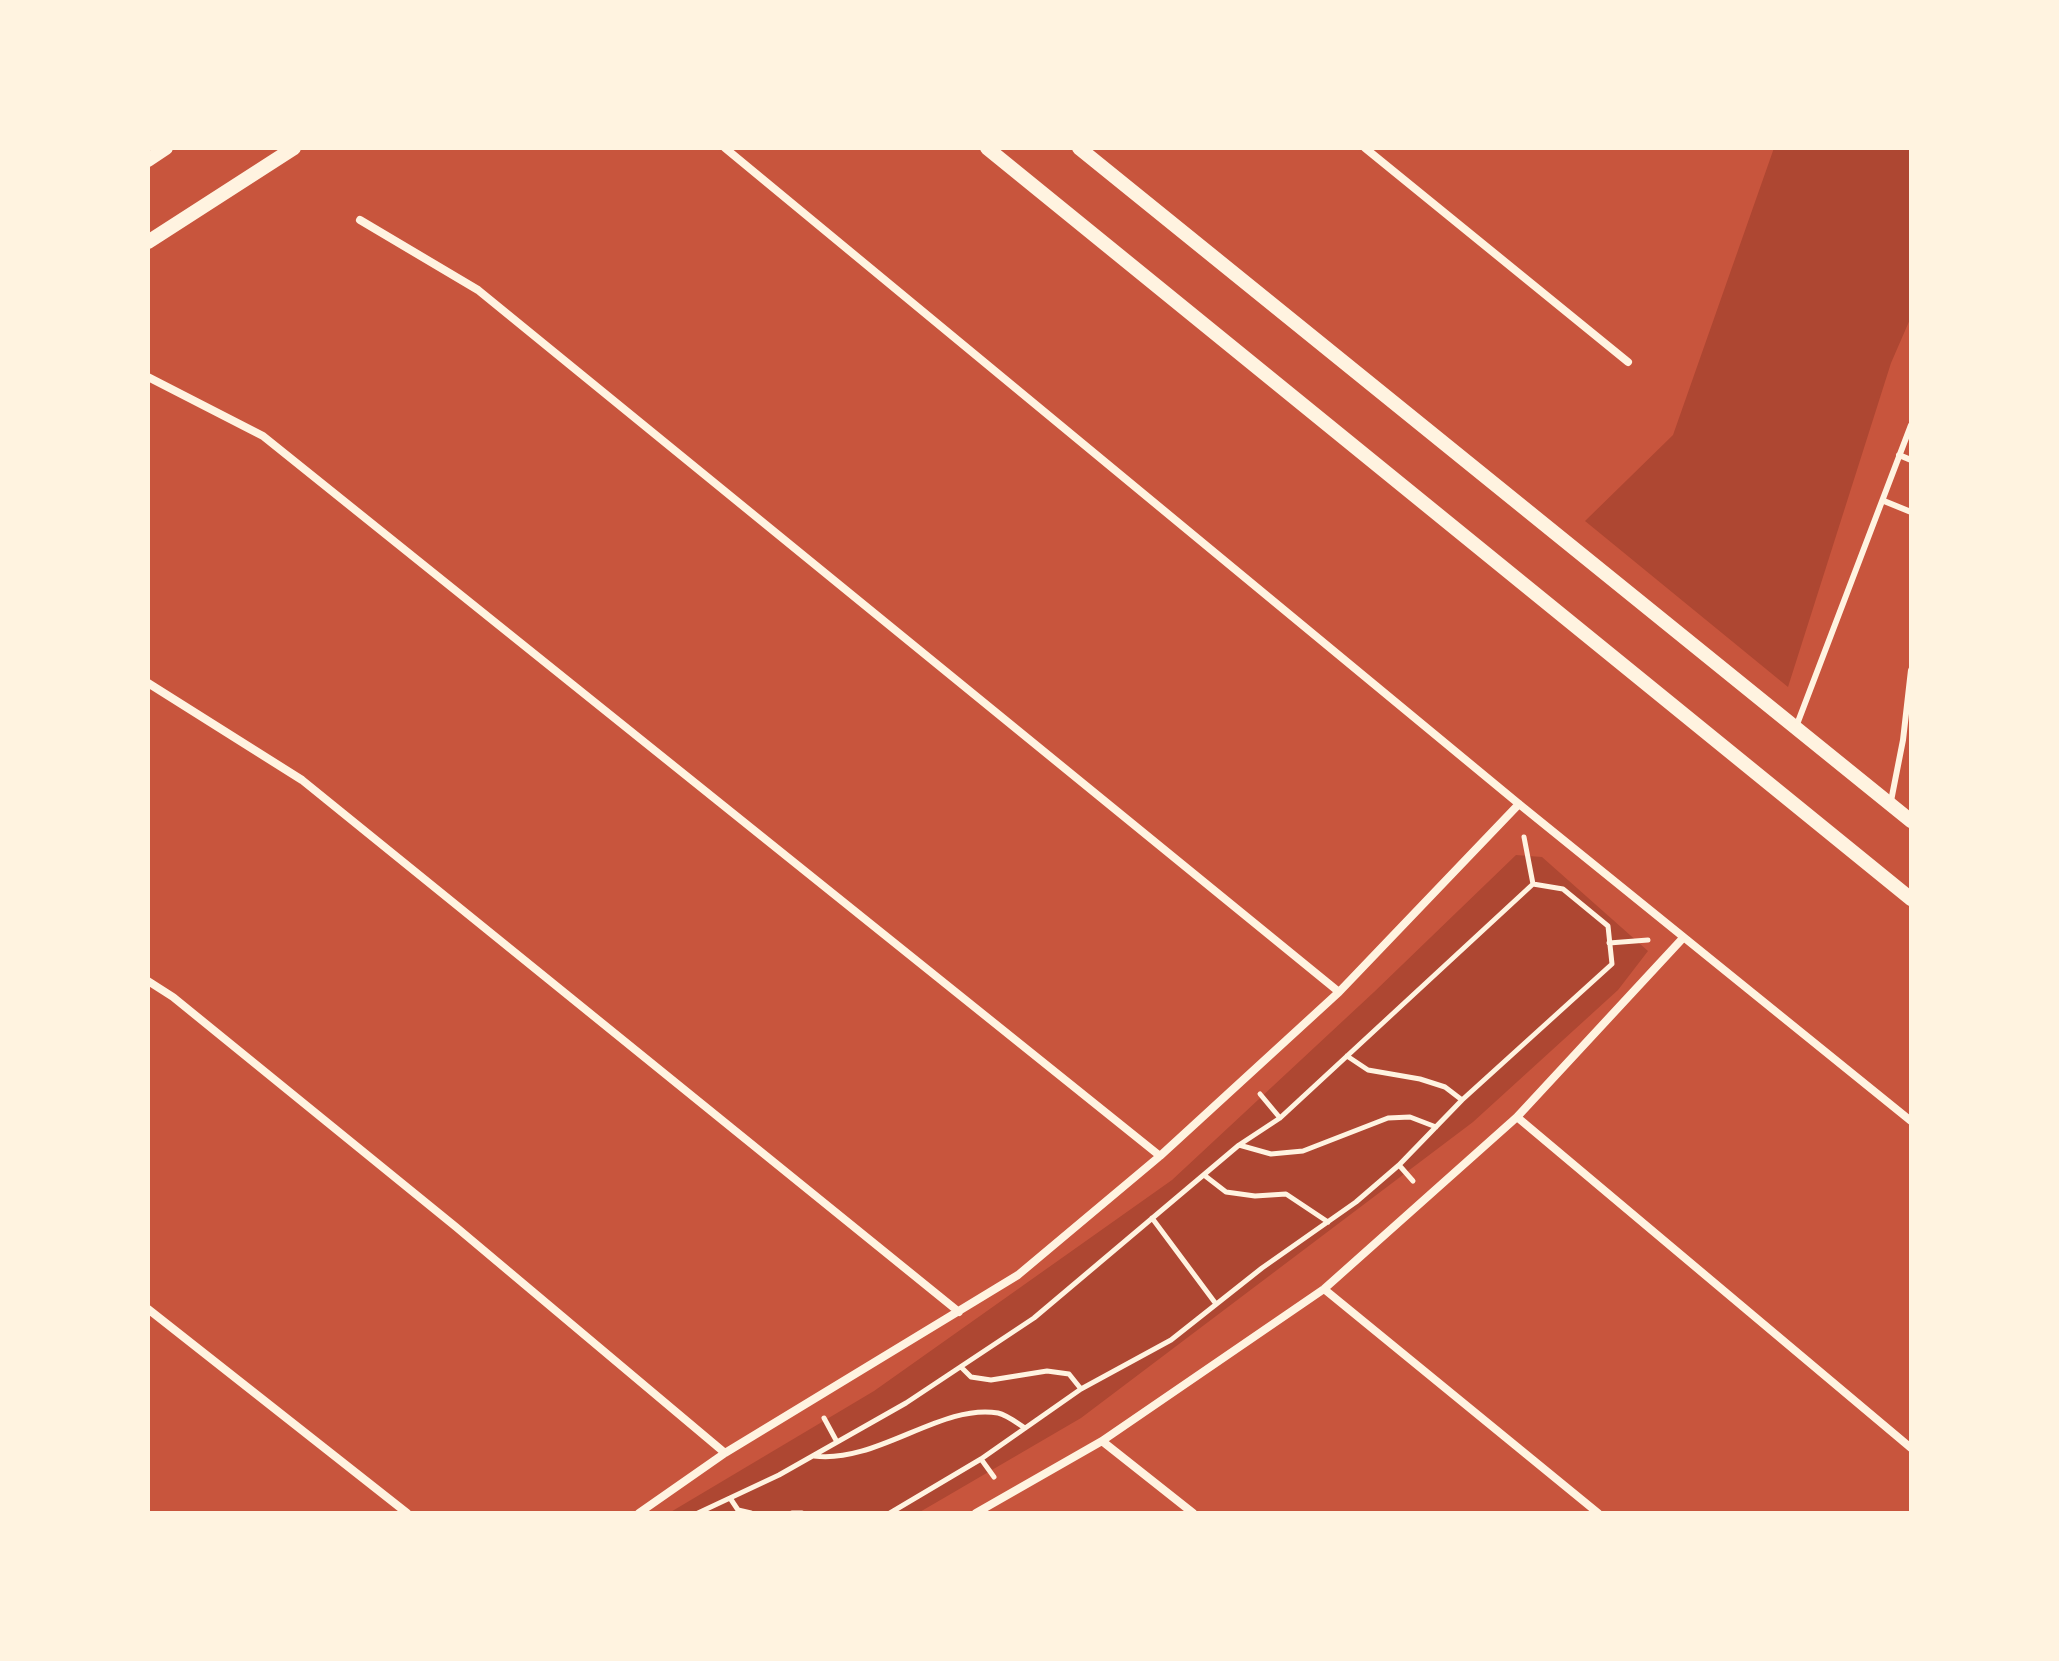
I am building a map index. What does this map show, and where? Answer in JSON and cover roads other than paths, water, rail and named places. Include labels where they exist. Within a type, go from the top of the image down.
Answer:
[{"type":"street","points":[[148,160],[166,148]]},
{"type":"street","points":[[148,242],[294,148]]},
{"type":"street","points":[[725,148],[1519,804],[1911,1121]]},
{"type":"street","points":[[987,148],[1911,899]]},
{"type":"street","points":[[1079,148],[1911,821]]},
{"type":"street","points":[[1365,148],[1628,362]]},
{"type":"street","points":[[360,220],[478,290],[1339,992]]},
{"type":"street","points":[[148,377],[263,436],[1160,1156]]},
{"type":"street","points":[[148,683],[302,780],[959,1312]]},
{"type":"street","points":[[639,1513],[725,1453],[1018,1275],[1160,1156],[1339,992],[1519,804]]},
{"type":"street","points":[[976,1513],[1102,1441],[1324,1289],[1517,1117],[1683,938]]},
{"type":"street","points":[[148,981],[173,997],[443,1217],[725,1453]]},
{"type":"street","points":[[1517,1117],[1911,1448]]},
{"type":"street","points":[[1324,1289],[1598,1513]]},
{"type":"street","points":[[148,1309],[407,1513]]},
{"type":"street","points":[[1102,1441],[1193,1513]]},
{"type":"lane","points":[[1796,727],[1911,425]]},
{"type":"lane","points":[[1899,455],[1911,460]]},
{"type":"lane","points":[[1884,501],[1911,512]]},
{"type":"lane","points":[[1890,803],[1903,740],[1911,670]]},
{"type":"lane","points":[[1903,740],[1911,746]]}]
